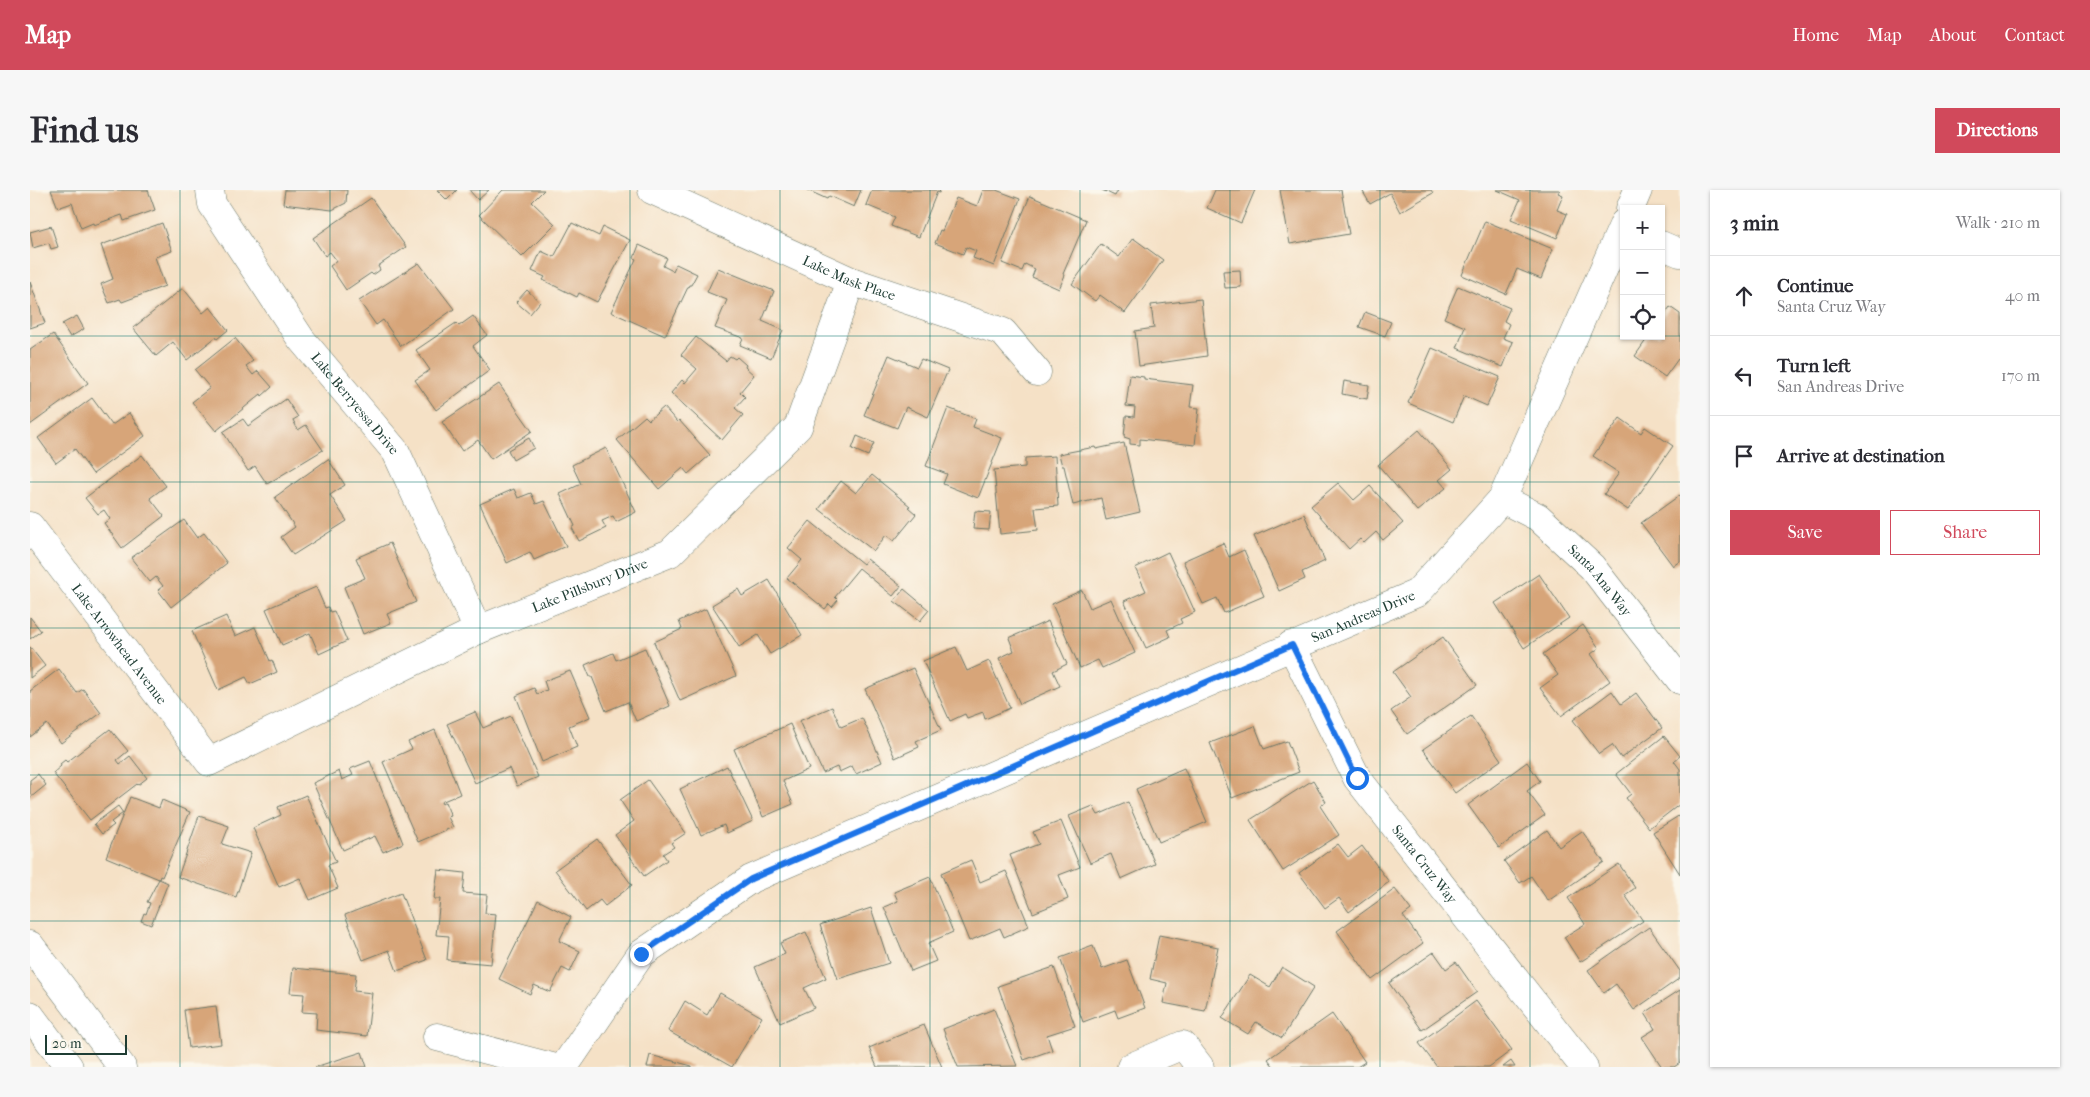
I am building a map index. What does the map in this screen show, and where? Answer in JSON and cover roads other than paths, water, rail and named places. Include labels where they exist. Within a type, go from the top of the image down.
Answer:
[{"type":"main road","name":"Lake Berryessa Drive","points":[[210,190],[212,204],[301,339],[396,452],[478,630]]},
{"type":"main road","name":"Lake Mask Place","points":[[652,190],[850,281],[1004,332],[1038,372]]},
{"type":"main road","name":"San Andreas Drive","points":[[1632,205],[1638,190]]},
{"type":"main road","name":"San Andreas Drive","points":[[564,1067],[641,954],[751,879],[1292,645],[1417,593],[1502,499],[1620,232]]},
{"type":"main road","points":[[1665,247],[1680,253]]},
{"type":"main road","name":"Lake Pillsbury Drive","points":[[209,762],[478,630],[670,553],[798,427],[850,281]]},
{"type":"main road","name":"Santa Ana Way","points":[[1502,499],[1538,517],[1592,567],[1680,680]]},
{"type":"main road","name":"Lake Arrowhead Avenue","points":[[30,526],[209,762]]},
{"type":"main road","name":"Santa Cruz Way","points":[[1292,645],[1357,778],[1584,1067]]},
{"type":"main road","points":[[30,946],[122,1067]]},
{"type":"main road","points":[[30,1014],[69,1067]]},
{"type":"main road","points":[[437,1036],[552,1067]]},
{"type":"main road","points":[[1131,1067],[1183,1045],[1200,1067]]}]
